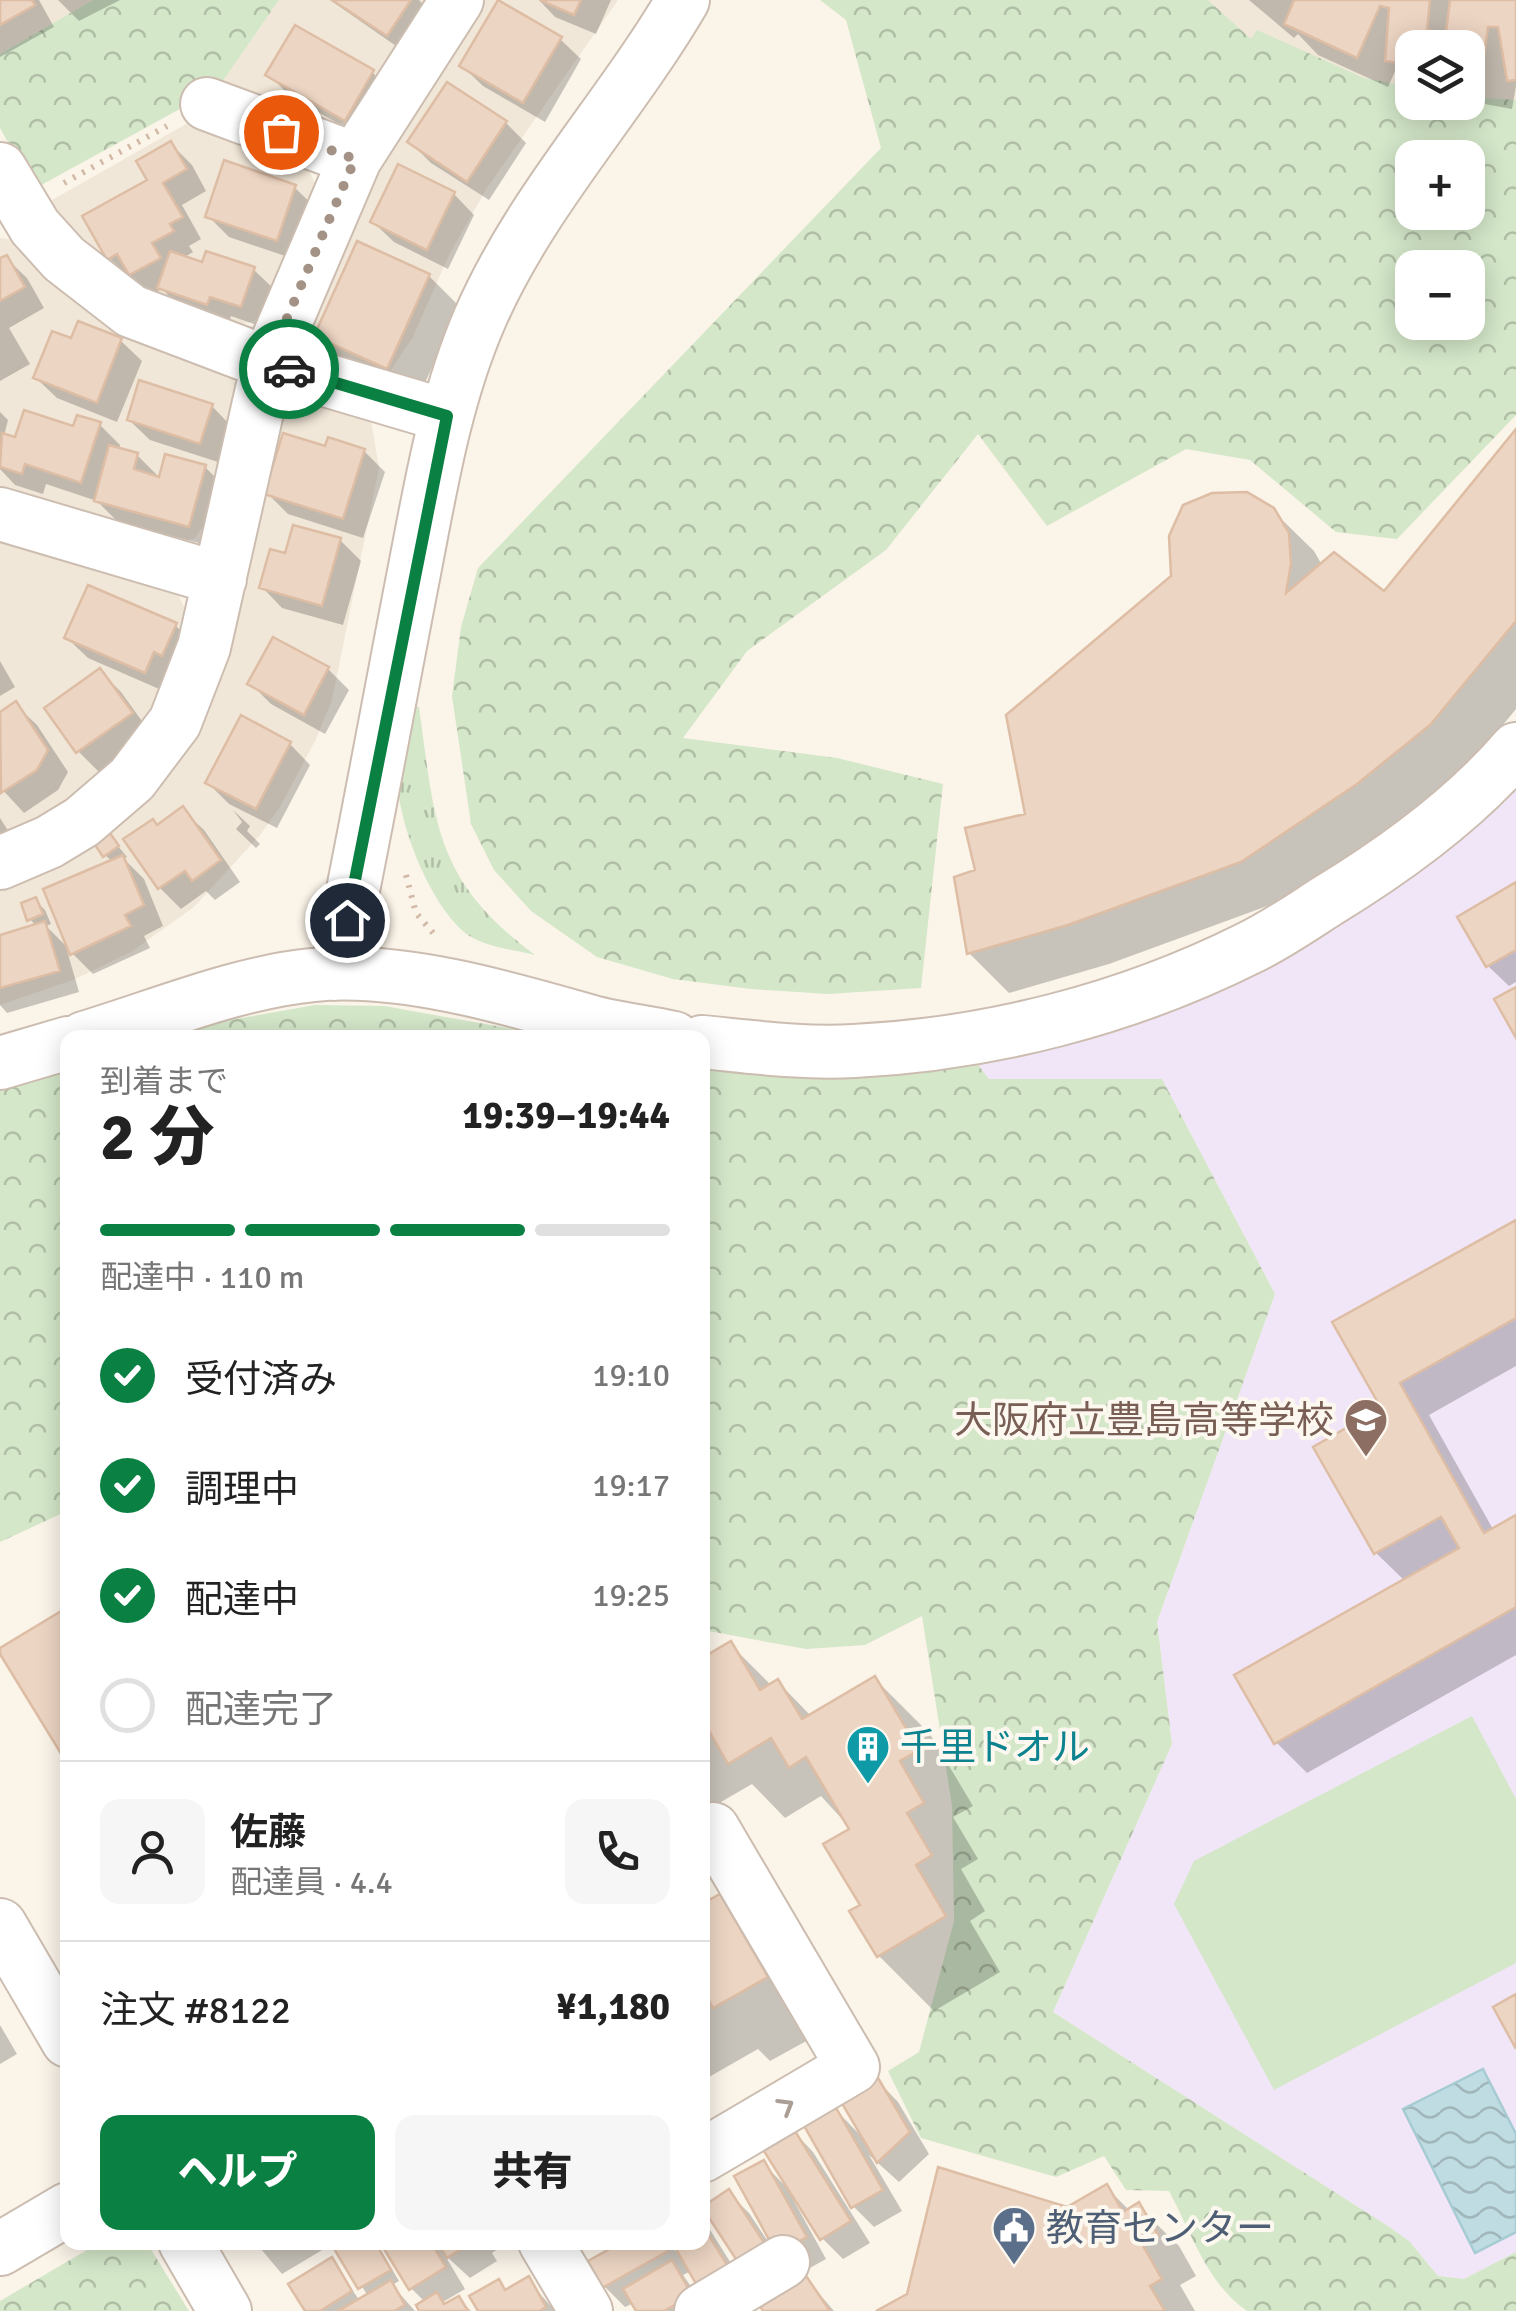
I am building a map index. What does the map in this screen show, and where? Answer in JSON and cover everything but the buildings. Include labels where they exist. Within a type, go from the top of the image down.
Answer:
[{"type":"street","points":[[0,863],[50,842],[82,822],[132,780],[175,722],[204,647],[268,363],[355,159],[458,0]]},
{"type":"street","points":[[336,974],[447,416],[480,317],[522,235],[560,176],[632,80],[683,0]]},
{"type":"street","points":[[208,104],[355,159]]},
{"type":"street","points":[[5,192],[64,258],[131,311],[268,363],[447,416]]},
{"type":"street","points":[[0,514],[220,579]]},
{"type":"street","points":[[710,1043],[854,1051],[1015,1032],[1143,994],[1251,947],[1386,865],[1491,778],[1516,748]]},
{"type":"street","points":[[110,1030],[264,983],[336,974],[424,982],[542,1005],[634,1030]]},
{"type":"street","points":[[0,1063],[60,1045]]},
{"type":"street","points":[[710,1830],[713,1828],[853,2067],[710,2151]]},
{"type":"street","points":[[0,1925],[60,2027]]},
{"type":"street","points":[[0,2249],[60,2213]]},
{"type":"street","points":[[190,2250],[225,2311]]},
{"type":"street","points":[[553,2250],[586,2311]]},
{"type":"street","points":[[701,2311],[784,2262]]},
{"type":"path","points":[[5,192],[40,196],[208,104]]},
{"type":"path","points":[[406,873],[416,914],[442,940]]},
{"type":"shaded area","points":[[0,0],[93,0],[0,54]]},
{"type":"shaded area","points":[[279,0],[435,0],[356,120],[331,125],[218,88]]},
{"type":"shaded area","points":[[483,0],[618,0],[487,188],[449,255],[413,337],[385,379],[315,351],[306,326],[352,213]]},
{"type":"shaded area","points":[[1148,0],[1516,0],[1516,127],[1293,119]]},
{"type":"shaded area","points":[[193,120],[306,165],[316,185],[266,309],[248,323],[234,325],[161,301],[111,272],[45,204]]},
{"type":"shaded area","points":[[0,238],[16,240],[232,376],[238,391],[208,520],[195,538],[183,542],[0,489]]},
{"type":"shaded area","points":[[309,397],[370,415],[379,468],[332,700],[316,739],[261,834],[194,907],[131,952],[73,980],[0,1005],[0,885],[115,822],[278,408]]},
{"type":"shaded area","points":[[0,540],[176,591],[188,614],[150,719],[91,790],[0,842]]},
{"type":"shaded area","name":"大阪府立豊島高等学校","points":[[1516,787],[1516,2252],[1464,2279],[1452,2280],[1438,2276],[1409,2241],[1391,2228],[1053,2012],[1172,1744],[1157,1622],[1275,1294],[1162,1079],[989,1079],[975,1061],[1270,965],[1401,886]]},
{"type":"green space","points":[[93,0],[279,0],[218,88],[34,189],[0,128],[0,54]]},
{"type":"green space","points":[[820,0],[1208,0],[1251,39],[1257,30],[1364,78],[1395,84],[1395,120],[1485,120],[1485,98],[1516,100],[1516,415],[1397,539],[1336,532],[1250,460],[1186,449],[1047,526],[978,434],[886,550],[747,651],[683,738],[837,758],[943,784],[921,988],[828,994],[751,989],[673,979],[597,957],[531,911],[494,870],[471,824],[452,696],[461,627],[478,568],[881,148],[846,20]]},
{"type":"green space","points":[[411,705],[419,707],[436,816],[458,874],[502,928],[535,955],[468,935],[443,907],[421,869],[406,827],[397,780]]},
{"type":"green space","points":[[315,1005],[384,1006],[518,1030],[196,1030],[219,1022]]},
{"type":"green space","points":[[975,1061],[989,1079],[1162,1079],[1275,1294],[1157,1622],[1172,1744],[1053,2012],[1391,2228],[1409,2241],[1438,2276],[1464,2279],[1516,2252],[1516,2311],[1247,2311],[1211,2272],[1169,2191],[1126,2190],[1104,2156],[1056,2177],[921,2138],[888,2071],[919,2052],[954,1921],[952,1806],[922,1616],[865,1645],[806,1649],[710,1631],[710,1067]]},
{"type":"green space","points":[[60,1071],[60,1514],[0,1542],[0,1090]]},
{"type":"green space","points":[[1472,1716],[1516,1799],[1516,1963],[1274,2090],[1174,1904],[1194,1861]]},
{"type":"green space","points":[[87,2250],[151,2250],[189,2311],[0,2311],[0,2301]]},
{"type":"water","points":[[1483,2069],[1516,2134],[1516,2232],[1475,2253],[1403,2109]]},
{"type":"way so far","points":[[281,132],[355,159],[268,363],[289,369]]},
{"type":"place","name":"大阪府立豊島高等学校","points":[[1366,1458]]},
{"type":"place","name":"千里ドオル","points":[[868,1785]]},
{"type":"place","name":"教育センター","points":[[1014,2266]]},
{"type":"route","points":[[289,369],[447,416],[347,920]]}]
